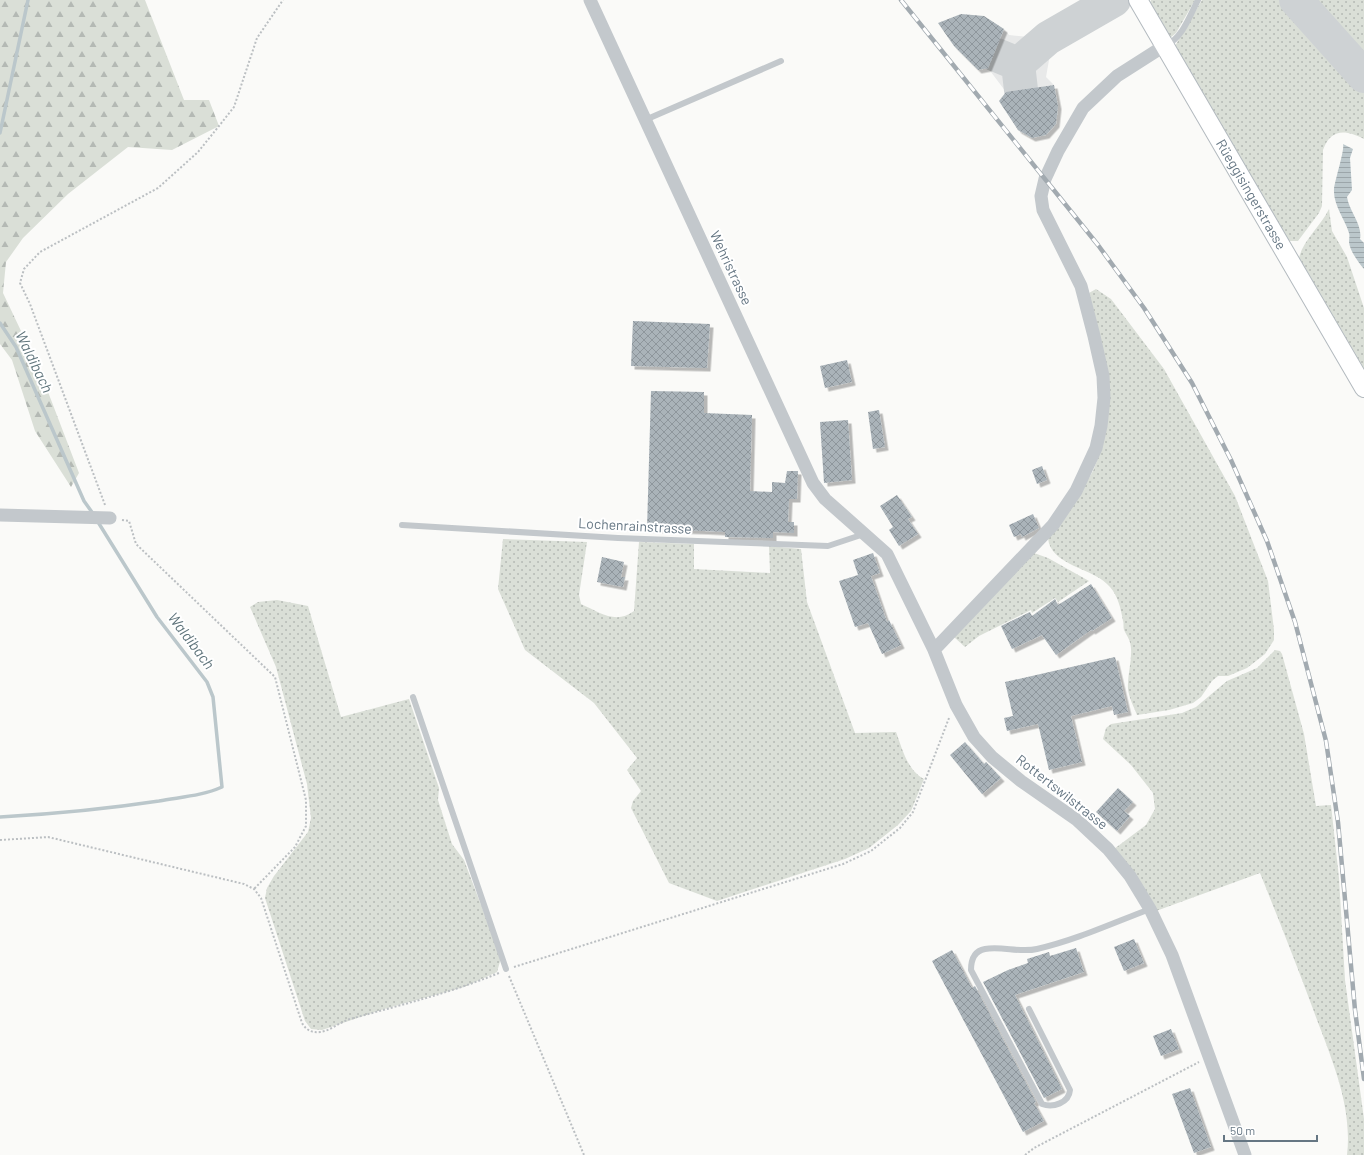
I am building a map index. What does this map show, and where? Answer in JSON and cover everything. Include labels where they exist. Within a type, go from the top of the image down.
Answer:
[{"type":"main road","name":"Rüeggisingerstrasse","points":[[1138,0],[1364,388]]},
{"type":"street","name":"Wehristrasse","points":[[590,0],[813,483],[825,499],[864,534]]},
{"type":"street","points":[[934,650],[1053,525],[1076,491],[1096,448],[1101,426],[1104,398],[1103,376],[1081,286],[1043,210],[1041,196],[1045,179],[1058,151],[1083,108],[1117,76],[1164,46]]},
{"type":"street","points":[[0,515],[110,518]]},
{"type":"street","name":"Rottertswilstrasse","points":[[864,534],[887,554],[934,650],[956,705],[974,737],[992,757],[1021,781],[1077,820],[1108,849],[1130,876],[1150,909],[1172,955],[1245,1155]]},
{"type":"lane","points":[[1164,46],[1173,43],[1198,0]]},
{"type":"lane","points":[[645,120],[781,62]]},
{"type":"lane","name":"Lochenrainstrasse","points":[[402,526],[618,538],[828,546],[864,534]]},
{"type":"lane","points":[[413,697],[506,969]]},
{"type":"lane","points":[[1029,1009],[1070,1090],[1070,1095],[1066,1100],[1055,1106],[1042,1104],[971,970],[971,960],[976,954],[984,949],[1036,949],[1099,929],[1150,909]]},
{"type":"path","points":[[254,890],[294,847],[306,826],[306,800],[275,677],[136,544],[129,521],[110,518],[30,304],[20,283],[24,269],[40,252],[158,188],[198,152],[234,107],[257,38],[283,0]]},
{"type":"path","points":[[0,840],[48,837],[244,884],[254,890],[261,898],[305,1029],[313,1032],[320,1032],[348,1020],[414,1003],[464,987],[506,969],[843,864],[871,851],[900,828],[913,812],[949,718],[956,705]]},
{"type":"path","points":[[506,969],[584,1155]]},
{"type":"path","points":[[1025,1155],[1034,1148],[1209,1057]]},
{"type":"shaded area","points":[[1101,0],[1137,0],[1128,2],[1056,43],[1051,49],[1046,77],[1054,85],[1006,92],[988,68],[1004,29],[1009,35],[1029,37],[1044,34]]},
{"type":"shaded area","points":[[1282,0],[1364,0],[1364,90]]},
{"type":"shaded area","points":[[1343,144],[1353,149],[1350,158],[1352,190],[1347,197],[1350,208],[1360,228],[1360,239],[1364,243],[1364,269],[1351,249],[1349,233],[1335,201],[1334,189],[1343,152]]},
{"type":"green space","points":[[0,0],[145,0],[184,100],[209,100],[219,126],[172,150],[128,147],[68,194],[23,238],[6,262],[3,293],[40,371],[79,473],[71,487],[35,431],[12,360],[0,344]]},
{"type":"green space","points":[[1151,0],[1195,0],[1176,33],[1170,38],[1150,3]]},
{"type":"green space","points":[[1202,0],[1282,0],[1364,90],[1364,139],[1351,134],[1340,133],[1335,134],[1326,143],[1323,150],[1322,206],[1319,213],[1298,241],[1289,241],[1175,46]]},
{"type":"green space","points":[[1307,0],[1364,0],[1364,63]]},
{"type":"green space","points":[[1329,209],[1332,231],[1347,257],[1364,308],[1364,370],[1299,258],[1304,245]]},
{"type":"green space","points":[[1096,289],[1111,299],[1164,369],[1235,496],[1268,581],[1274,630],[1274,640],[1265,654],[1247,668],[1228,676],[1218,676],[1212,681],[1201,697],[1193,703],[1169,710],[1137,715],[1130,699],[1128,689],[1131,646],[1124,630],[1120,607],[1115,594],[1110,587],[1094,575],[1074,566],[1056,555],[1048,538],[1079,495],[1093,471],[1100,453],[1105,428],[1089,293]]},
{"type":"green space","points":[[503,539],[587,542],[579,595],[581,604],[608,616],[614,617],[621,617],[634,611],[639,542],[694,544],[694,569],[770,573],[769,546],[801,549],[807,602],[855,733],[896,732],[909,764],[918,775],[924,779],[911,811],[898,825],[869,848],[845,859],[717,901],[669,883],[631,808],[633,801],[641,791],[627,770],[637,758],[594,703],[525,650],[498,589]]},
{"type":"green space","points":[[1034,553],[1048,558],[1089,581],[1058,602],[1055,598],[1032,613],[1031,610],[979,636],[965,647],[954,637]]},
{"type":"green space","points":[[277,600],[308,606],[341,717],[409,699],[439,788],[438,800],[452,844],[464,860],[501,958],[497,972],[464,987],[384,1009],[322,1030],[311,1029],[305,1021],[265,898],[267,888],[274,876],[308,832],[311,818],[307,784],[276,667],[250,607],[258,602]]},
{"type":"green space","points":[[1275,650],[1280,651],[1282,654],[1304,734],[1316,806],[1331,805],[1339,878],[1345,980],[1364,1119],[1364,1155],[1347,1155],[1347,1117],[1339,1080],[1307,992],[1260,873],[1156,911],[1114,849],[1146,825],[1155,809],[1153,793],[1131,765],[1103,739],[1106,728],[1111,724],[1182,713],[1196,707],[1227,681],[1257,668]]},
{"type":"building","points":[[961,14],[984,16],[1004,29],[988,68],[978,70],[954,46],[938,23]]},
{"type":"building","points":[[1054,85],[1058,106],[1056,124],[1046,135],[1032,138],[1018,130],[999,101],[1006,92]]},
{"type":"building","points":[[633,321],[710,324],[707,368],[631,366]]},
{"type":"building","points":[[847,360],[852,382],[825,388],[820,366]]},
{"type":"building","points":[[651,391],[704,392],[704,413],[752,415],[750,491],[772,492],[772,482],[785,483],[787,471],[798,471],[797,499],[789,499],[788,522],[794,522],[794,533],[773,532],[773,538],[725,537],[725,532],[647,529]]},
{"type":"building","points":[[879,410],[885,447],[873,449],[868,412]]},
{"type":"building","points":[[848,420],[852,480],[824,483],[820,422]]},
{"type":"building","points":[[1042,466],[1047,480],[1037,484],[1032,470]]},
{"type":"building","points":[[897,495],[912,517],[908,519],[918,534],[899,546],[889,530],[893,527],[880,506]]},
{"type":"building","points":[[1033,514],[1039,528],[1022,537],[1021,534],[1014,537],[1009,525]]},
{"type":"building","points":[[873,553],[880,573],[871,576],[887,622],[889,620],[901,645],[882,654],[868,623],[855,627],[839,581],[858,575],[853,560]]},
{"type":"building","points":[[602,557],[624,562],[621,577],[625,577],[623,587],[597,582]]},
{"type":"building","points":[[1091,584],[1112,618],[1092,631],[1091,630],[1056,655],[1042,635],[1012,649],[1001,626],[1030,612],[1032,616],[1055,599],[1058,605]]},
{"type":"building","points":[[1115,657],[1128,712],[1114,715],[1112,706],[1071,716],[1082,762],[1049,770],[1038,724],[1007,731],[1004,718],[1013,716],[1005,682]]},
{"type":"building","points":[[965,742],[984,764],[986,762],[1001,778],[982,794],[950,755]]},
{"type":"building","points":[[1118,788],[1133,802],[1124,811],[1130,816],[1117,831],[1096,812]]},
{"type":"building","points":[[1134,939],[1144,963],[1124,971],[1114,947]]},
{"type":"building","points":[[1076,948],[1084,972],[1015,995],[1062,1089],[1044,1098],[983,982],[1008,970],[1028,963],[1027,959],[1049,952],[1050,956]]},
{"type":"building","points":[[952,950],[972,988],[975,986],[1036,1102],[1034,1103],[1044,1121],[1023,1132],[932,961]]},
{"type":"building","points":[[1171,1029],[1179,1049],[1161,1056],[1153,1036]]},
{"type":"building","points":[[1190,1088],[1211,1147],[1194,1153],[1172,1094]]},
{"type":"waterway","name":"Waldibach","points":[[0,133],[28,0]]},
{"type":"waterway","name":"Waldibach","points":[[0,323],[16,347],[84,501],[94,515]]},
{"type":"waterway","name":"Waldibach","points":[[0,817],[80,811],[139,804],[199,794],[222,787],[213,697],[207,682],[157,617],[98,522]]},
{"type":"taxiway","points":[[1021,90],[1018,64],[1048,38],[1114,0]]},
{"type":"taxiway","points":[[1296,0],[1364,76]]},
{"type":"taxiway","points":[[994,54],[1018,64]]},
{"type":"railway","points":[[901,0],[1098,245],[1144,308],[1192,383],[1231,460],[1267,541],[1295,622],[1326,741],[1338,822],[1355,1010],[1364,1079]]}]
